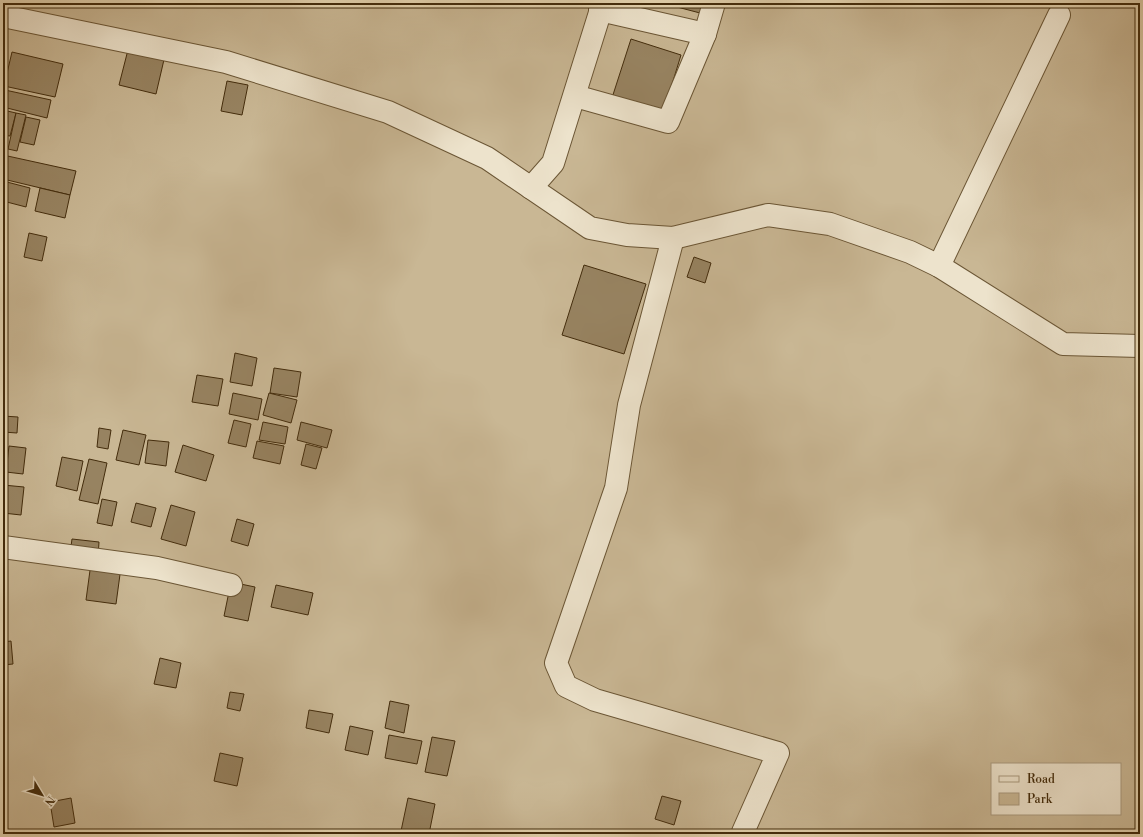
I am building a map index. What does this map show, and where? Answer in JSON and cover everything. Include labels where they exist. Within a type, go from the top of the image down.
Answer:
[{"type":"street","points":[[575,96],[668,122],[705,34],[714,3]]},
{"type":"street","points":[[532,188],[553,162],[575,96],[601,7],[705,34]]},
{"type":"street","points":[[940,266],[1058,15]]},
{"type":"street","points":[[3,16],[226,62],[388,112],[487,158],[590,228],[627,235],[673,238],[768,215],[830,224],[910,252],[940,266],[1063,344],[1140,346]]},
{"type":"street","points":[[673,238],[629,406],[616,488],[556,663],[566,686],[595,700],[778,753],[744,832]]},
{"type":"street","points":[[3,547],[157,568],[231,585]]},
{"type":"green space","points":[[3,3],[1140,3],[1140,834],[3,834]]},
{"type":"building","points":[[662,3],[703,3],[700,13]]},
{"type":"building","points":[[631,39],[681,55],[662,117],[611,101]]},
{"type":"building","points":[[130,42],[166,51],[156,94],[119,85]]},
{"type":"building","points":[[12,52],[63,64],[55,97],[4,86]]},
{"type":"building","points":[[227,81],[248,85],[242,115],[221,111]]},
{"type":"building","points":[[5,90],[51,100],[47,118],[3,107]]},
{"type":"building","points":[[3,110],[16,113],[10,136],[3,135]]},
{"type":"building","points":[[16,113],[26,115],[17,151],[8,149]]},
{"type":"building","points":[[26,117],[40,120],[34,145],[20,142]]},
{"type":"building","points":[[3,155],[76,171],[70,195],[3,179]]},
{"type":"building","points":[[3,181],[30,188],[26,207],[3,201]]},
{"type":"building","points":[[40,188],[70,195],[65,218],[35,211]]},
{"type":"building","points":[[29,233],[47,237],[42,261],[24,257]]},
{"type":"building","points":[[694,257],[711,263],[705,283],[687,277]]},
{"type":"building","points":[[584,265],[646,284],[624,354],[562,335]]},
{"type":"building","points":[[3,313],[6,313],[3,343]]},
{"type":"building","points":[[235,353],[257,358],[252,386],[230,382]]},
{"type":"building","points":[[274,368],[301,372],[297,397],[270,393]]},
{"type":"building","points":[[197,375],[223,379],[218,406],[192,402]]},
{"type":"building","points":[[233,393],[262,399],[258,420],[229,414]]},
{"type":"building","points":[[269,393],[297,400],[291,423],[263,415]]},
{"type":"building","points":[[3,416],[18,417],[17,433],[3,432]]},
{"type":"building","points":[[234,420],[251,424],[246,447],[228,443]]},
{"type":"building","points":[[263,422],[288,427],[285,444],[259,440]]},
{"type":"building","points":[[301,422],[332,430],[327,448],[297,440]]},
{"type":"building","points":[[99,428],[111,430],[108,449],[97,447]]},
{"type":"building","points":[[123,430],[146,435],[139,465],[116,460]]},
{"type":"building","points":[[148,440],[169,442],[166,466],[145,463]]},
{"type":"building","points":[[257,441],[284,446],[280,464],[253,458]]},
{"type":"building","points":[[306,444],[322,448],[316,469],[301,465]]},
{"type":"building","points":[[183,445],[214,455],[206,481],[175,472]]},
{"type":"building","points":[[9,446],[26,448],[23,474],[6,472]]},
{"type":"building","points":[[62,457],[83,461],[77,491],[56,486]]},
{"type":"building","points":[[89,459],[107,463],[98,504],[79,500]]},
{"type":"building","points":[[3,485],[24,487],[21,515],[3,513]]},
{"type":"building","points":[[102,499],[117,502],[112,526],[97,523]]},
{"type":"building","points":[[136,503],[156,508],[151,527],[131,522]]},
{"type":"building","points":[[171,505],[195,512],[186,546],[161,539]]},
{"type":"building","points":[[237,519],[254,524],[248,546],[231,541]]},
{"type":"building","points":[[72,539],[99,542],[98,557],[70,554]]},
{"type":"building","points":[[91,563],[121,567],[116,604],[86,600]]},
{"type":"building","points":[[231,582],[255,587],[248,621],[224,616]]},
{"type":"building","points":[[276,585],[313,593],[308,615],[271,607]]},
{"type":"building","points":[[11,641],[13,664],[3,665],[3,642]]},
{"type":"building","points":[[160,658],[181,663],[176,688],[154,684]]},
{"type":"building","points":[[230,692],[244,694],[240,711],[227,708]]},
{"type":"building","points":[[390,701],[409,705],[404,733],[385,728]]},
{"type":"building","points":[[309,710],[333,714],[329,733],[306,728]]},
{"type":"building","points":[[350,726],[373,731],[368,755],[345,750]]},
{"type":"building","points":[[389,735],[422,741],[417,764],[385,758]]},
{"type":"building","points":[[432,737],[455,741],[447,776],[425,772]]},
{"type":"building","points":[[220,753],[243,758],[237,786],[214,781]]},
{"type":"building","points":[[662,796],[681,801],[674,825],[655,819]]},
{"type":"building","points":[[71,798],[75,823],[54,827],[50,802]]},
{"type":"building","points":[[408,798],[435,804],[429,834],[414,834],[401,831]]}]
